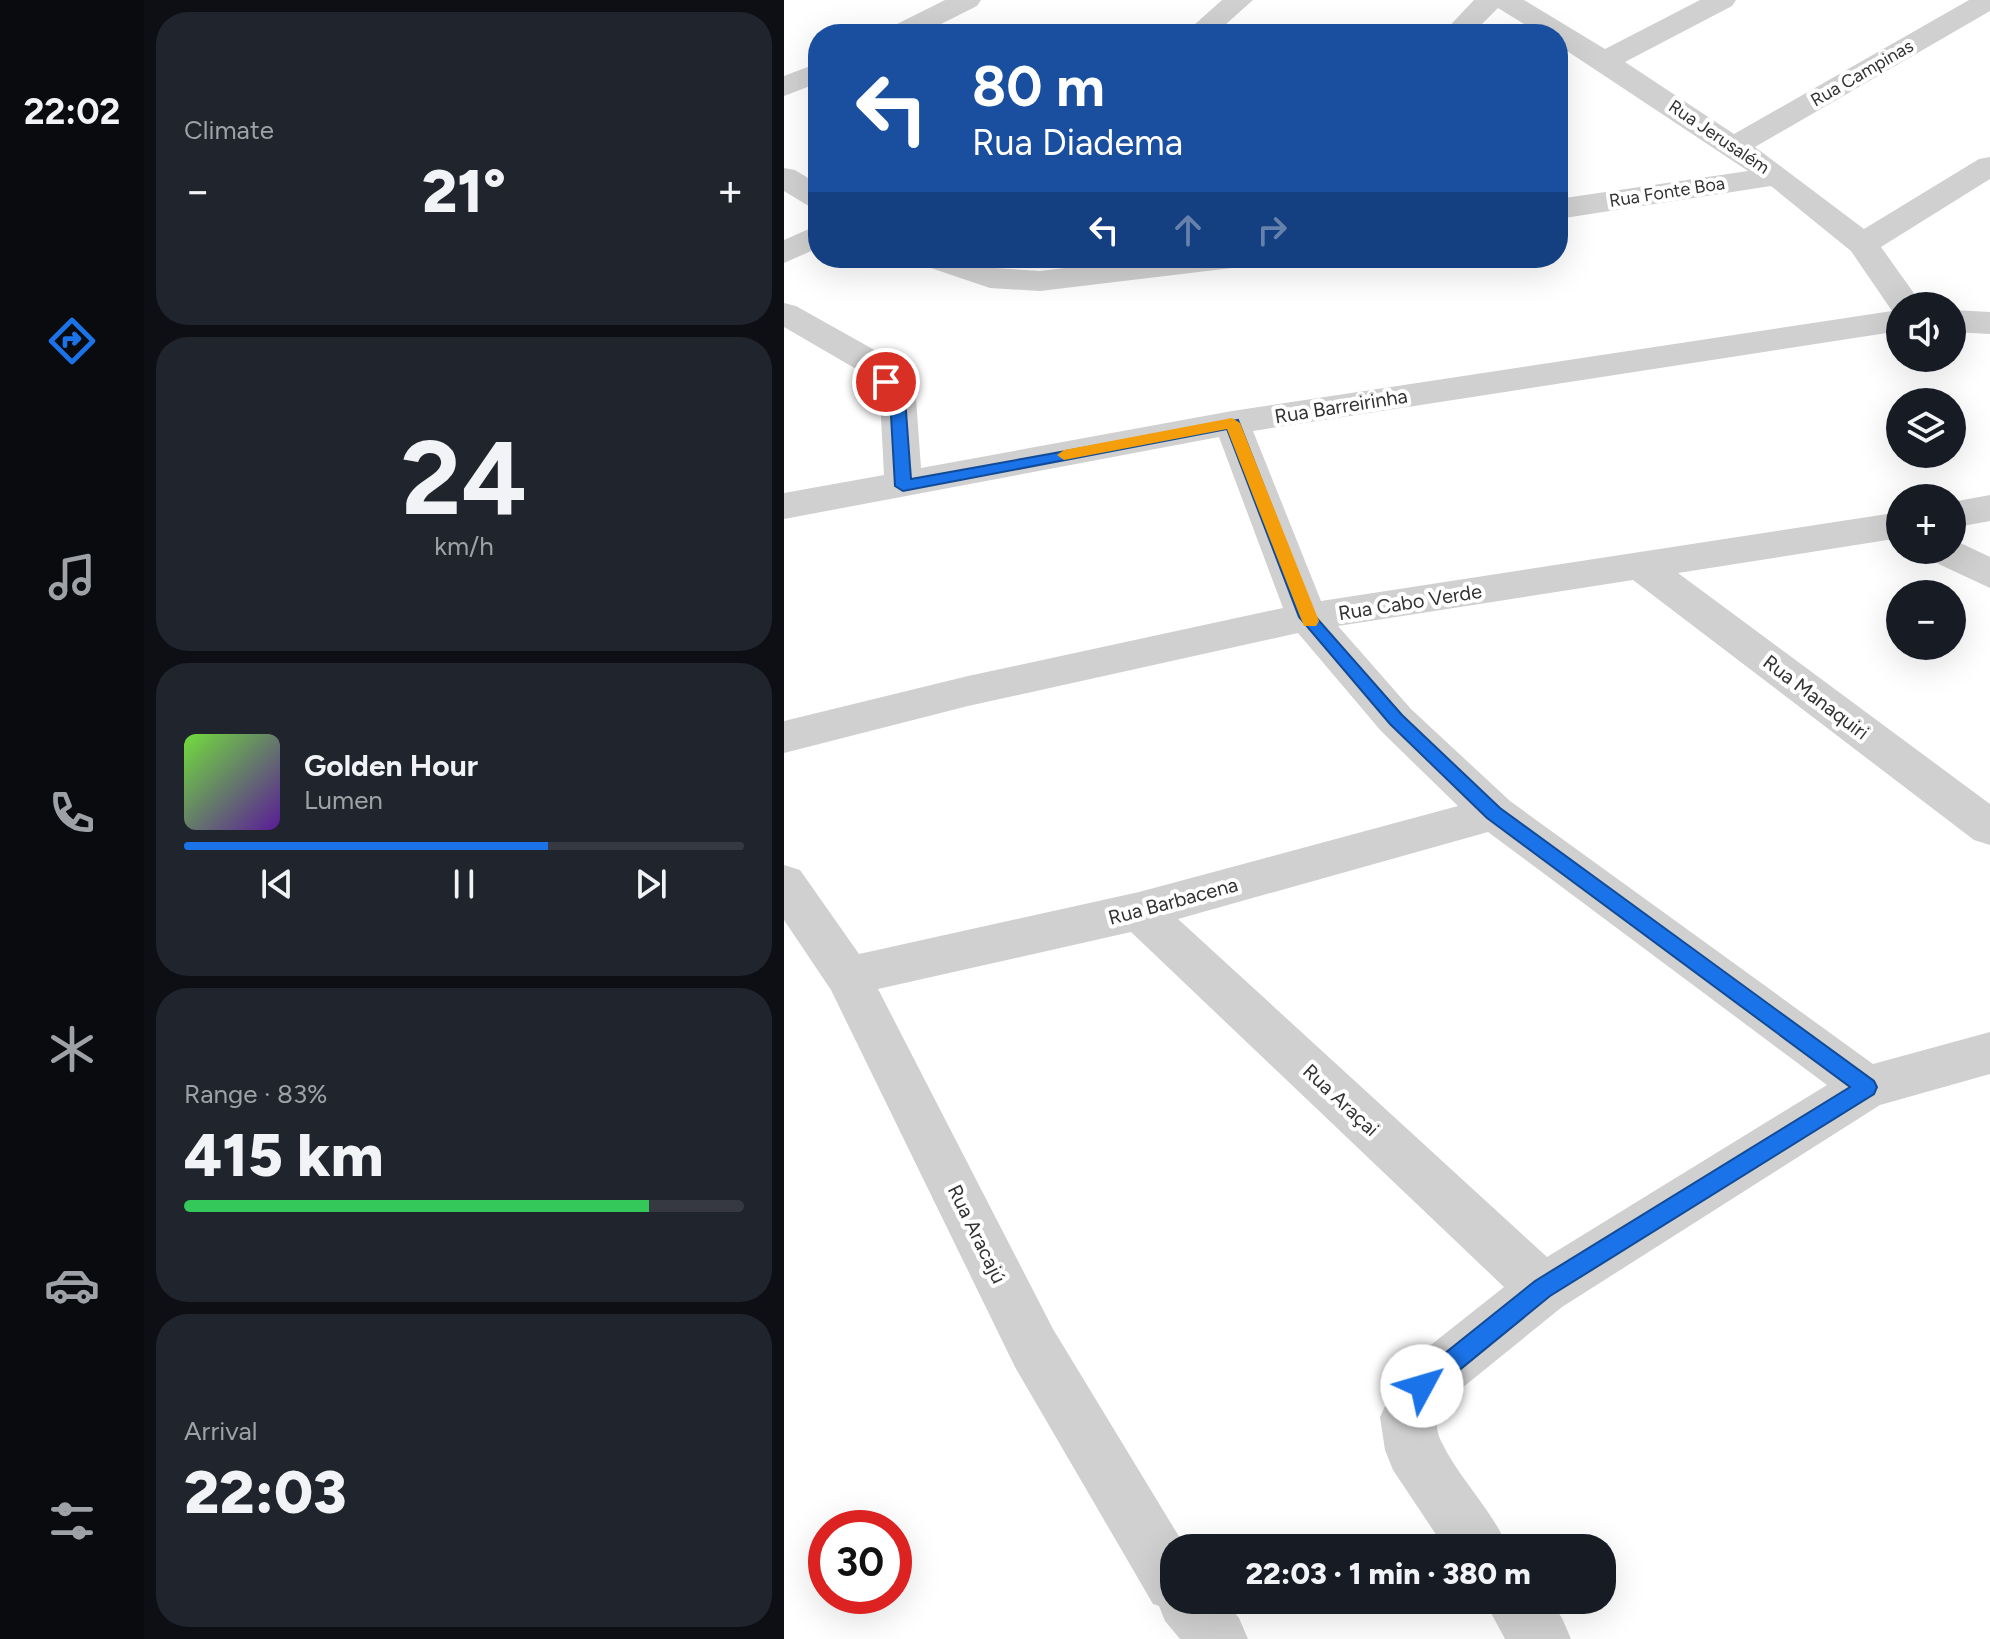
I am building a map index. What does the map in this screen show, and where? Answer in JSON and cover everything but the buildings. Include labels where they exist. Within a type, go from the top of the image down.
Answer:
[{"type":"street","points":[[919,24],[967,0]]},
{"type":"street","points":[[1466,24],[1490,0]]},
{"type":"street","name":"Rua Jerusalém","points":[[1504,0],[1543,24]]},
{"type":"street","points":[[1604,61],[1722,0]]},
{"type":"street","name":"Rua Campinas","points":[[1735,146],[1989,0]]},
{"type":"street","points":[[1209,24],[1235,1]]},
{"type":"street","name":"Rua Jerusalém","points":[[1568,39],[1777,176],[1863,244],[1896,292]]},
{"type":"street","points":[[784,87],[808,76]]},
{"type":"street","points":[[1863,244],[1990,166]]},
{"type":"street","name":"Rua Fonte Boa","points":[[1568,207],[1777,176]]},
{"type":"street","points":[[784,177],[808,192]]},
{"type":"street","points":[[784,253],[808,240]]},
{"type":"street","points":[[962,268],[990,278],[1040,281],[1148,268]]},
{"type":"street","points":[[784,313],[875,365],[898,398],[903,486]]},
{"type":"street","name":"Rua Barreirinha","points":[[784,506],[1232,423],[1886,322]]},
{"type":"street","points":[[1966,322],[1990,323]]},
{"type":"street","points":[[1232,423],[1307,617],[1396,720],[1494,813],[1867,1087]]},
{"type":"street","points":[[1966,512],[1990,508]]},
{"type":"street","name":"Rua Cabo Verde","points":[[784,737],[968,691],[1307,617],[1886,528]]},
{"type":"street","points":[[1966,561],[1990,574]]},
{"type":"street","name":"Rua Manaquiri","points":[[1641,566],[1990,828]]},
{"type":"street","name":"Rua Barbacena","points":[[848,976],[1139,911],[1494,813]]},
{"type":"street","name":"Rua Aracajú","points":[[784,883],[848,976],[1034,1348],[1160,1560]]},
{"type":"street","name":"Rua Araçai","points":[[1139,911],[1543,1289]]},
{"type":"street","points":[[1470,1534],[1413,1450],[1408,1417],[1422,1386],[1543,1289],[1867,1087],[1990,1053]]},
{"type":"street","points":[[1197,1614],[1218,1639]]},
{"type":"street","points":[[1524,1614],[1541,1639]]},
{"type":"slow traffic","points":[[1064,455],[1232,423],[1310,621]]},
{"type":"route","points":[[886,382],[898,398],[903,486],[1232,423],[1307,617],[1396,720],[1494,813],[1867,1087],[1543,1289],[1422,1386]]}]
